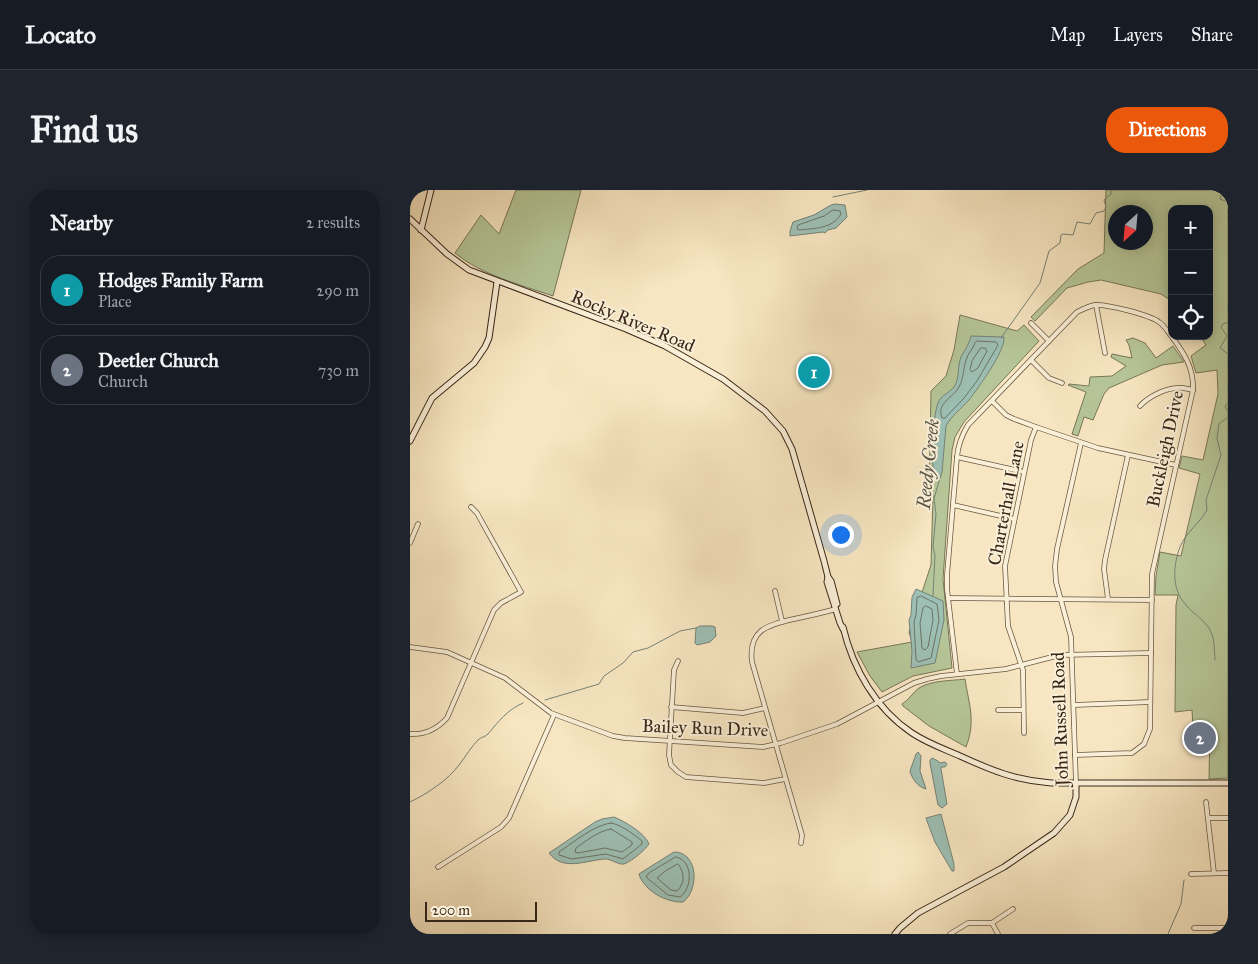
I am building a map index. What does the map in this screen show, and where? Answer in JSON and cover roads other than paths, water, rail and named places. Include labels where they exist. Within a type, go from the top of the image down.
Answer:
[{"type":"street","points":[[421,230],[431,190]]},
{"type":"street","name":"Rocky River Road","points":[[410,219],[463,267],[498,282],[626,329],[665,346],[717,375],[765,411],[783,431],[792,448],[843,629]]},
{"type":"street","points":[[410,440],[432,398],[474,363],[485,347],[489,338],[498,282]]},
{"type":"street","points":[[957,674],[947,575],[958,444],[962,435],[968,424],[1077,312],[1096,305],[1105,353]]},
{"type":"street","name":"Buckleigh Drive","points":[[1075,755],[1127,754],[1140,748],[1146,740],[1150,729],[1153,569],[1193,380],[1188,362],[1179,346],[1159,322],[1147,315],[1096,305]]},
{"type":"street","points":[[1031,323],[1049,341]]},
{"type":"street","points":[[1031,360],[1049,378],[1062,383]]},
{"type":"street","points":[[1140,406],[1145,400],[1170,389],[1182,388],[1192,390]]},
{"type":"street","points":[[992,401],[1006,415],[1014,419],[1081,443],[1176,465]]},
{"type":"street","name":"Charterhall Lane","points":[[1024,733],[1022,665],[1008,626],[1006,557],[1024,472],[1036,427]]},
{"type":"street","name":"John Russell Road","points":[[895,934],[918,913],[1004,867],[1054,833],[1070,815],[1076,797],[1072,637],[1056,582],[1055,566],[1056,549],[1081,443]]},
{"type":"street","points":[[1108,599],[1104,569],[1105,560],[1128,455]]},
{"type":"street","points":[[957,457],[1024,472]]},
{"type":"street","points":[[953,505],[1014,518]]},
{"type":"street","points":[[410,734],[435,729],[444,721],[451,711],[494,610],[500,603],[521,592],[477,513],[471,507]]},
{"type":"street","points":[[410,543],[418,524]]},
{"type":"street","name":"Rocky River Road","points":[[828,577],[827,582],[840,623],[860,674],[879,702],[900,724],[921,738],[994,771],[1024,780],[1076,784],[1228,783]]},
{"type":"street","points":[[775,591],[782,621]]},
{"type":"street","points":[[948,598],[1152,600]]},
{"type":"street","points":[[801,843],[802,836],[750,651],[757,634],[764,627],[836,609]]},
{"type":"street","name":"Bailey Run Drive","points":[[410,647],[444,651],[472,663],[505,678],[554,715],[613,736],[755,747],[775,744],[821,731],[914,683],[927,679],[1006,669],[1051,656],[1151,653]]},
{"type":"street","points":[[678,661],[674,670],[671,707],[668,755],[671,765],[686,777],[764,783],[785,779]]},
{"type":"street","points":[[1074,705],[1150,702]]},
{"type":"street","points":[[671,707],[743,713],[765,708]]},
{"type":"street","points":[[998,710],[1023,710]]},
{"type":"street","points":[[438,867],[501,827],[509,818],[554,715]]},
{"type":"street","points":[[1206,802],[1214,873]]},
{"type":"street","points":[[1208,818],[1228,818]]},
{"type":"street","points":[[1191,874],[1228,873]]},
{"type":"street","points":[[950,934],[968,923],[992,923],[1013,909]]},
{"type":"street","points":[[992,923],[998,934]]},
{"type":"street","points":[[1194,928],[1228,928]]},
{"type":"street","points":[[1221,928],[1221,934]]},
{"type":"water","points":[[835,204],[845,205],[847,217],[836,228],[825,233],[790,236],[793,222],[814,215]]},
{"type":"water","points":[[971,336],[1004,337],[1001,351],[991,369],[969,400],[946,426],[942,472],[939,481],[935,475],[932,456],[936,410],[941,398],[956,384],[961,357]]},
{"type":"water","points":[[916,589],[943,601],[944,620],[935,663],[911,668],[912,651],[909,620],[912,597]]},
{"type":"water","points":[[700,626],[715,627],[716,636],[710,642],[697,645],[695,643],[696,628]]},
{"type":"water","points":[[918,752],[921,756],[920,771],[926,789],[916,782],[910,771]]},
{"type":"water","points":[[932,758],[940,763],[945,762],[947,764],[945,767],[941,767],[947,804],[942,808],[938,805],[930,763]]},
{"type":"water","points":[[941,814],[954,864],[954,871],[952,871],[935,842],[926,818]]},
{"type":"water","points":[[614,817],[639,832],[649,844],[638,856],[627,863],[622,864],[605,859],[568,864],[555,859],[549,853],[595,822]]},
{"type":"water","points":[[674,852],[688,858],[694,873],[692,890],[683,902],[677,902],[657,895],[646,886],[639,874]]},
{"type":"waterway","points":[[833,197],[867,190]]},
{"type":"waterway","name":"Reedy Creek","points":[[1001,338],[1040,283],[1049,251],[1060,243],[1061,235],[1073,235],[1077,222],[1090,224],[1096,213],[1104,211],[1106,207],[1104,200],[1111,194],[1111,190]]},
{"type":"waterway","points":[[1223,190],[1220,199],[1228,202]]},
{"type":"waterway","points":[[1228,307],[1228,312]]},
{"type":"waterway","points":[[1228,322],[1221,327],[1227,336],[1220,348],[1228,354]]},
{"type":"waterway","points":[[1228,363],[1228,368]]},
{"type":"waterway","points":[[1228,403],[1225,406],[1228,412]]},
{"type":"waterway","points":[[1215,660],[1212,633],[1208,626],[1181,599],[1176,585],[1175,569],[1180,547],[1189,532],[1207,510],[1206,500],[1221,455],[1217,438],[1219,424],[1228,417]]},
{"type":"waterway","name":"Reedy Creek","points":[[933,596],[935,555],[933,547],[936,514],[934,499],[939,481]]},
{"type":"waterway","points":[[545,700],[599,684],[604,676],[623,663],[633,652],[648,648],[680,631],[696,628]]},
{"type":"waterway","points":[[410,802],[430,791],[449,776],[478,740],[488,734],[508,712],[523,703]]},
{"type":"waterway","points":[[1168,934],[1181,904],[1184,880]]},
{"type":"place","name":"Hodges Family Farm","points":[[814,372]]},
{"type":"place","name":"Deetler Church","points":[[1200,738]]}]
